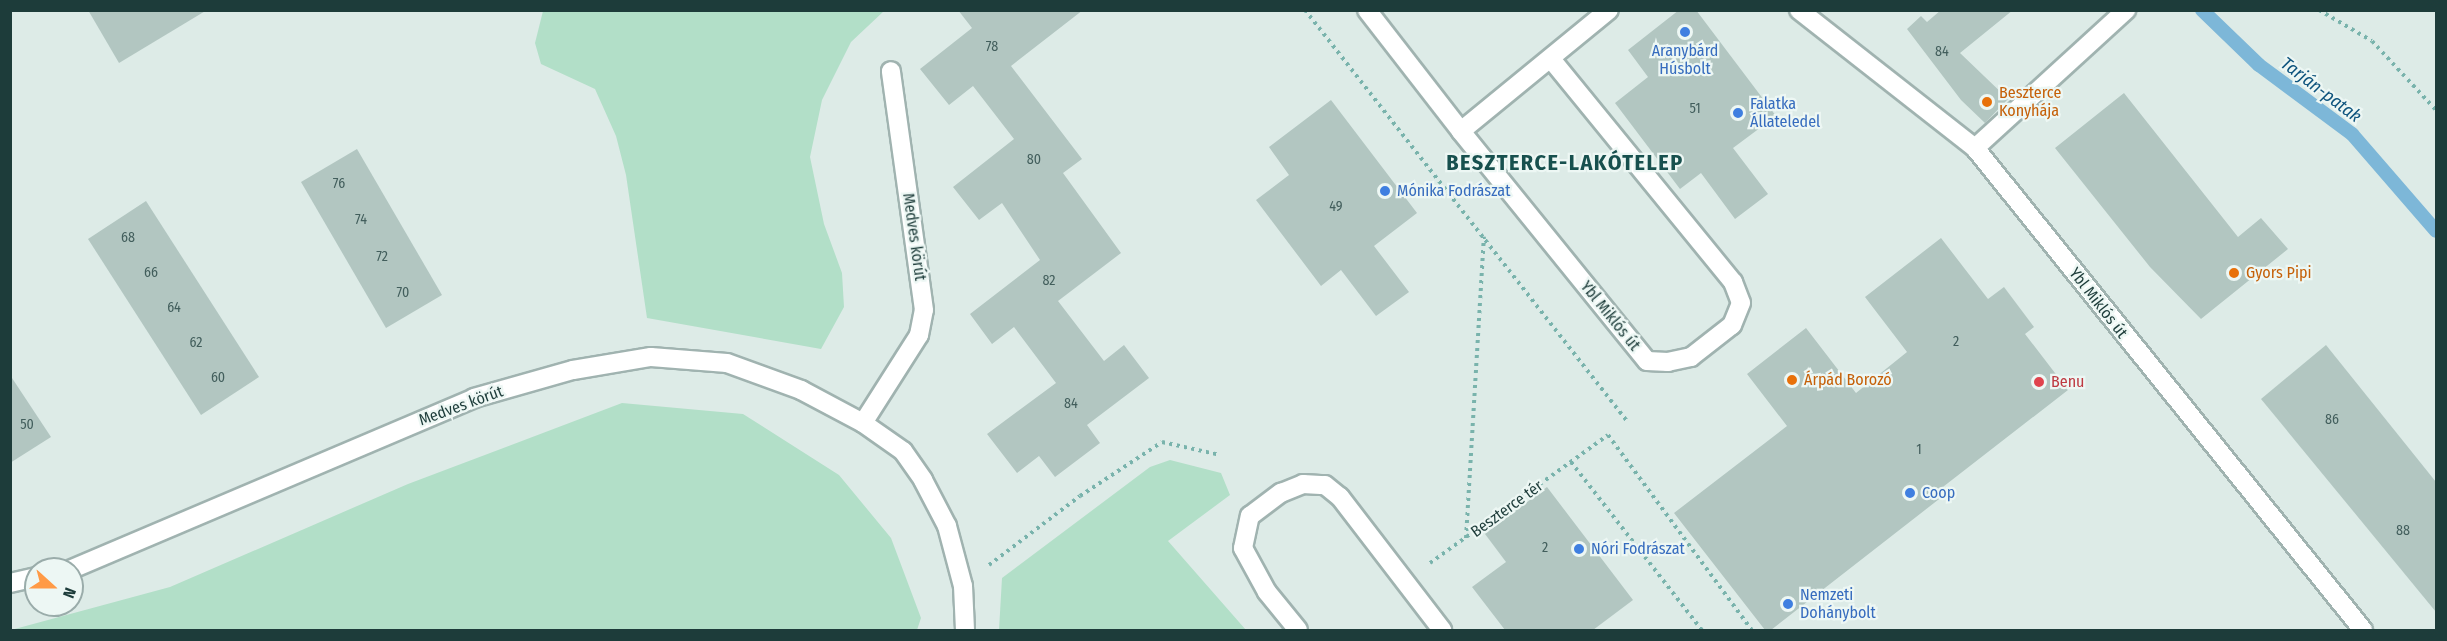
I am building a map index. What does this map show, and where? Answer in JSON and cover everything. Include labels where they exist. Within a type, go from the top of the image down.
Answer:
[{"type":"street","name":"Ybl Miklós út","points":[[1367,10],[1461,131],[1647,361],[1691,357],[1732,325],[1741,303],[1733,282],[1551,58]]},
{"type":"street","points":[[1461,131],[1609,10]]},
{"type":"street","name":"Ybl Miklós út","points":[[1799,10],[1975,148],[2363,630]]},
{"type":"street","points":[[1975,148],[2126,10]]},
{"type":"street","name":"Medves körút","points":[[862,423],[919,335],[924,310],[891,71]]},
{"type":"street","name":"Medves körút","points":[[84,564],[474,398],[573,370],[651,357],[727,363],[801,390],[862,423],[903,452],[923,480],[947,526],[963,586],[965,630]]},
{"type":"street","points":[[1298,630],[1267,592],[1243,548],[1250,516],[1281,493],[1304,484],[1325,485],[1340,497],[1442,630]]},
{"type":"path","points":[[1305,10],[1627,421]]},
{"type":"path","points":[[2319,10],[2372,41],[2436,110]]},
{"type":"path","points":[[1466,539],[1484,237]]},
{"type":"path","name":"Beszterce tér","points":[[1404,581],[1466,539],[1608,435],[1751,630]]},
{"type":"path","points":[[963,586],[1080,496],[1162,442],[1220,455]]},
{"type":"path","points":[[1571,462],[1700,630]]},
{"type":"green space","points":[[543,11],[884,11],[851,42],[822,100],[810,157],[824,224],[842,273],[844,307],[821,349],[647,318],[626,175],[616,136],[595,89],[541,64],[535,43]]},
{"type":"green space","points":[[622,403],[743,414],[839,475],[891,538],[921,618],[917,630],[11,630],[59,617],[84,617],[84,610],[170,587],[408,484]]},
{"type":"green space","points":[[1170,460],[1221,473],[1230,495],[1168,541],[1246,630],[999,630],[1002,578],[1150,467]]},
{"type":"building","points":[[88,10],[207,10],[119,63]]},
{"type":"building","points":[[958,10],[1083,10],[1011,66],[1082,159],[1063,173],[1121,253],[1058,301],[1104,361],[1124,345],[1149,378],[1087,425],[1100,443],[1055,477],[1039,456],[1017,473],[987,434],[1056,383],[1014,327],[992,344],[970,314],[1040,260],[1002,203],[979,220],[953,187],[1014,139],[973,86],[949,105],[920,69],[972,28]]},
{"type":"building","points":[[1679,10],[1696,10],[1776,116],[1733,148],[1768,194],[1735,219],[1701,173],[1680,189],[1615,103],[1648,77],[1628,50]]},
{"type":"building","points":[[1941,10],[2013,10],[1960,53],[2008,99],[1985,123],[1961,100],[1907,29],[1921,16],[1927,22]]},
{"type":"building","points":[[2124,93],[2238,237],[2261,218],[2288,249],[2201,319],[2150,267],[2055,148]]},
{"type":"building","points":[[1331,100],[1417,213],[1374,246],[1409,292],[1376,316],[1341,270],[1321,286],[1256,200],[1289,175],[1269,147]]},
{"type":"building","points":[[357,149],[442,295],[386,328],[301,182]]},
{"type":"building","points":[[146,201],[259,377],[201,415],[88,239]]},
{"type":"building","points":[[1941,238],[1988,299],[2004,287],[2034,327],[2025,334],[2068,390],[1939,490],[1943,496],[1771,630],[1765,630],[1674,513],[1787,426],[1747,374],[1806,328],[1856,393],[1907,352],[1865,297]]},
{"type":"building","points":[[2326,345],[2436,482],[2436,612],[2261,399]]},
{"type":"building","points":[[10,375],[51,437],[10,463]]},
{"type":"building","points":[[1547,487],[1633,600],[1593,630],[1505,630],[1472,587],[1506,562],[1485,534]]},
{"type":"waterway","name":"Tarján-patak","points":[[2202,10],[2259,65],[2352,134],[2436,231]]},
{"type":"place","name":"Aranybárd Húsbolt","points":[[1685,32]]},
{"type":"place","name":"Beszterce Konyhája","points":[[1987,102]]},
{"type":"place","name":"Falatka Állateledel","points":[[1738,113]]},
{"type":"place","name":"Mónika Fodrászat","points":[[1385,191]]},
{"type":"place","name":"Gyors Pipi","points":[[2234,273]]},
{"type":"place","name":"Árpád Borozó","points":[[1792,380]]},
{"type":"place","name":"Benu","points":[[2039,382]]},
{"type":"place","name":"Coop","points":[[1910,493]]},
{"type":"place","name":"Nóri Fodrászat","points":[[1579,549]]},
{"type":"place","name":"Nemzeti Dohánybolt","points":[[1788,604]]},
{"type":"district","name":"BESZTERCE-LAKÓTELEP","points":[[1565,163]]}]
